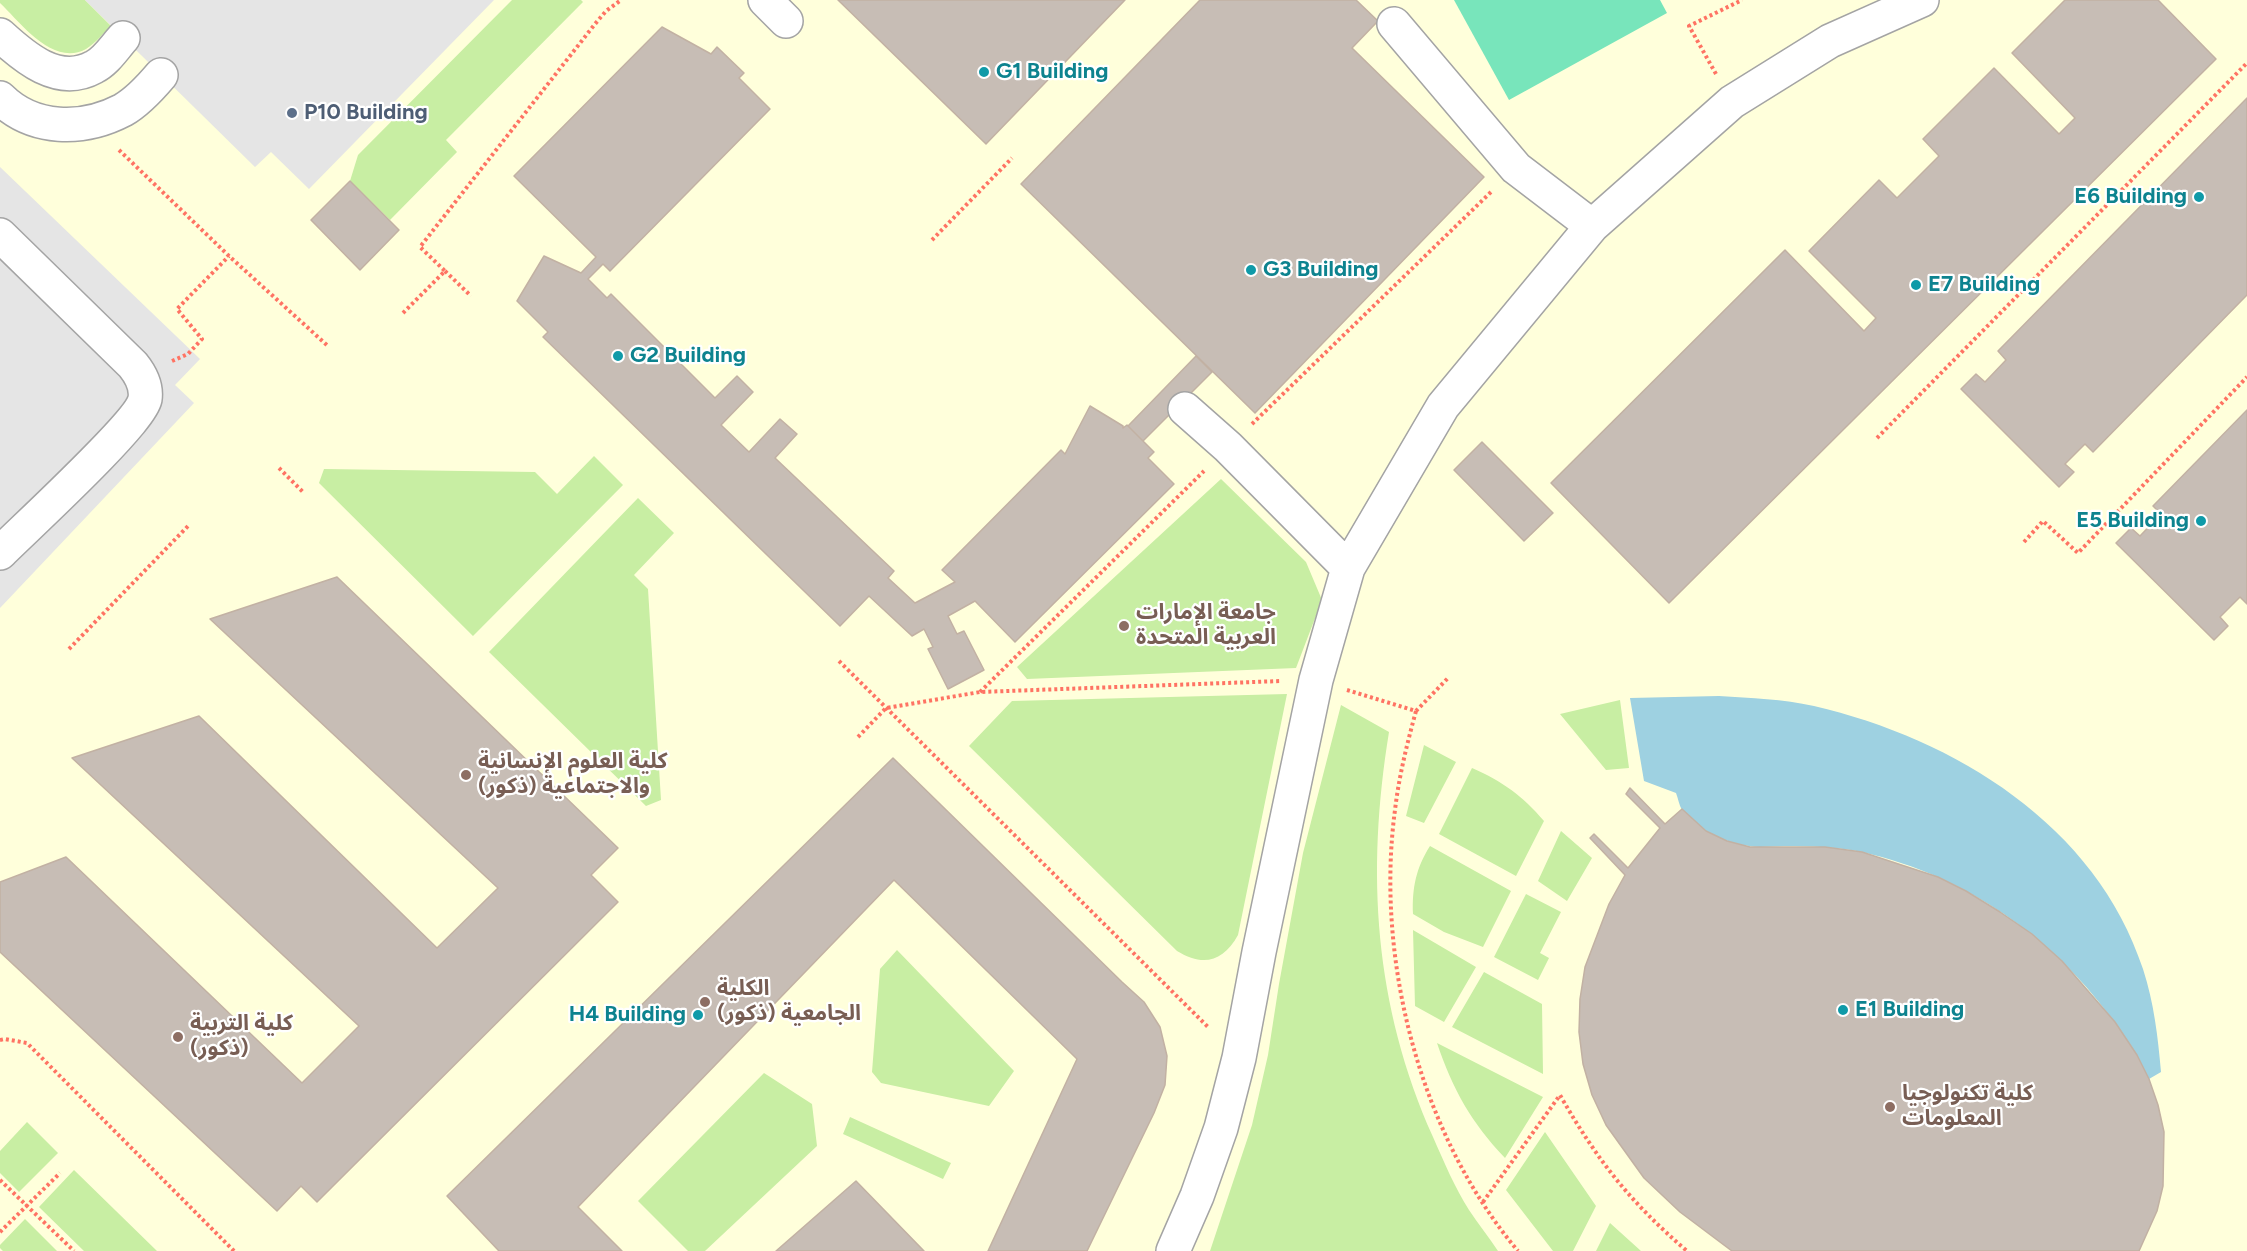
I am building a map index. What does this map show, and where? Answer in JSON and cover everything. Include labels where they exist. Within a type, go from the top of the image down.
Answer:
[{"type":"street","points":[[1173,1251],[1197,1196],[1221,1128],[1239,1058],[1316,680],[1348,568],[1443,406],[1592,226],[1732,102],[1830,41],[1922,0]]},
{"type":"street","points":[[1394,24],[1516,168],[1592,226]]},
{"type":"street","points":[[0,35],[37,65],[55,72],[75,73],[93,68],[108,56],[123,38]]},
{"type":"street","points":[[0,98],[28,118],[56,126],[91,122],[124,110],[148,90],[161,75]]},
{"type":"street","points":[[0,235],[141,375],[145,387],[140,411],[97,458],[0,553]]},
{"type":"street","points":[[1185,409],[1228,447],[1348,568]]},
{"type":"path","points":[[471,296],[420,247],[595,24],[606,11],[621,0]]},
{"type":"path","points":[[1732,102],[1689,26],[1742,0]]},
{"type":"path","points":[[1877,438],[2247,63]]},
{"type":"path","points":[[91,122],[229,256],[329,347]]},
{"type":"path","points":[[932,240],[1012,158]]},
{"type":"path","points":[[141,375],[188,354],[202,339],[177,309],[229,256]]},
{"type":"path","points":[[403,313],[445,271]]},
{"type":"path","points":[[2024,542],[2043,521],[2078,553],[2247,377]]},
{"type":"path","points":[[279,468],[303,492]]},
{"type":"path","points":[[69,649],[189,525]]},
{"type":"path","points":[[839,662],[1239,1058]]},
{"type":"path","points":[[1449,677],[1416,711],[1403,761],[1395,811],[1391,893],[1396,964],[1405,1014],[1436,1112],[1457,1158],[1483,1202],[1518,1251]]},
{"type":"path","points":[[858,737],[886,708],[980,692],[1316,680],[1416,711]]},
{"type":"path","points":[[0,1040],[27,1042],[234,1251]]},
{"type":"path","points":[[1483,1202],[1560,1095],[1580,1130],[1609,1172],[1656,1225],[1687,1251]]},
{"type":"path","points":[[0,1232],[60,1173]]},
{"type":"path","points":[[0,1179],[74,1251]]},
{"type":"shaded area","name":"جامعة الإمارات العربية المتحدة","points":[[0,0],[2247,0],[2247,1251],[0,1251]]},
{"type":"shaded area","name":"P10 Building","points":[[85,0],[494,0],[309,189],[271,152],[255,167]]},
{"type":"shaded area","points":[[0,167],[200,359],[175,385],[194,403],[0,608]]},
{"type":"green space","points":[[0,0],[85,0],[111,26],[86,49],[74,53],[62,52],[38,40],[0,3]]},
{"type":"green space","points":[[512,0],[581,0],[583,2],[446,140],[457,152],[390,220],[350,181],[358,155]]},
{"type":"green space","points":[[1454,0],[1660,0],[1667,13],[1509,100]]},
{"type":"green space","points":[[594,456],[623,485],[473,636],[319,483],[324,469],[535,472],[557,494]]},
{"type":"green space","points":[[1221,479],[1306,562],[1322,600],[1296,668],[1027,679],[1017,667]]},
{"type":"green space","points":[[638,498],[674,533],[634,575],[648,589],[661,800],[646,806],[489,652]]},
{"type":"green space","points":[[1287,694],[1238,935],[1226,951],[1212,959],[1195,959],[1177,951],[969,746],[1012,701]]},
{"type":"green space","points":[[1620,700],[1629,768],[1606,770],[1560,714]]},
{"type":"green space","points":[[1341,705],[1389,732],[1382,784],[1377,887],[1380,938],[1387,988],[1398,1038],[1413,1087],[1433,1137],[1464,1202],[1498,1251],[1210,1251],[1252,1125],[1268,1055],[1303,853]]},
{"type":"green space","points":[[1424,745],[1456,762],[1424,823],[1406,816]]},
{"type":"green space","points":[[1472,768],[1511,790],[1544,821],[1516,876],[1439,834]]},
{"type":"green space","points":[[1561,831],[1592,858],[1567,901],[1538,881]]},
{"type":"green space","points":[[1430,846],[1511,891],[1483,947],[1444,932],[1413,914],[1416,879],[1421,862]]},
{"type":"green space","points":[[1526,894],[1561,912],[1540,953],[1549,958],[1538,980],[1494,957]]},
{"type":"green space","points":[[1413,930],[1476,967],[1444,1022],[1415,1006]]},
{"type":"green space","points":[[897,950],[1014,1071],[989,1106],[881,1083],[872,1072],[880,969]]},
{"type":"green space","points":[[1484,972],[1542,1004],[1543,1074],[1452,1027]]},
{"type":"green space","points":[[1437,1043],[1543,1097],[1505,1158],[1464,1105]]},
{"type":"green space","points":[[764,1073],[812,1104],[817,1146],[705,1251],[688,1251],[638,1201]]},
{"type":"green space","points":[[850,1117],[951,1163],[943,1179],[843,1134]]},
{"type":"green space","points":[[27,1122],[58,1153],[19,1192],[0,1173],[0,1151]]},
{"type":"green space","points":[[1545,1132],[1596,1206],[1573,1251],[1553,1251],[1506,1190]]},
{"type":"green space","points":[[74,1170],[157,1251],[84,1251],[39,1207]]},
{"type":"green space","points":[[25,1219],[57,1251],[3,1251],[0,1248],[0,1245]]},
{"type":"green space","points":[[1610,1223],[1641,1251],[1596,1251]]},
{"type":"water","points":[[1719,696],[1779,700],[1814,706],[1867,721],[1918,741],[1968,766],[2014,796],[2055,831],[2092,872],[2121,918],[2147,982],[2155,1020],[2161,1072],[2149,1079],[2110,1016],[2087,988],[2034,936],[1973,895],[1921,870],[1862,852],[1814,847],[1753,847],[1731,842],[1695,824],[1681,808],[1676,793],[1644,781],[1630,698]]},
{"type":"building","name":"G1 Building","points":[[838,0],[1125,0],[986,144]]},
{"type":"building","name":"G3 Building","points":[[1200,0],[1356,0],[1378,21],[1352,48],[1484,177],[1255,413],[1021,184]]},
{"type":"building","name":"E7 Building","points":[[2065,0],[2158,0],[2216,59],[1669,603],[1551,483],[1785,250],[1864,331],[1876,318],[1809,251],[1879,180],[1897,198],[1939,156],[1923,139],[1994,68],[2059,134],[2075,118],[2012,53]]},
{"type":"building","name":"G2 Building","points":[[662,27],[711,54],[717,47],[744,73],[739,78],[770,109],[610,271],[603,264],[588,279],[607,298],[611,294],[715,398],[737,376],[753,392],[721,425],[749,452],[780,419],[797,434],[775,458],[894,571],[888,578],[915,603],[955,582],[942,570],[1061,450],[1065,454],[1090,406],[1123,428],[1127,425],[1154,452],[1148,458],[1174,484],[1015,642],[975,601],[948,616],[957,634],[964,631],[984,670],[948,689],[928,649],[933,647],[924,629],[912,636],[869,596],[840,626],[543,337],[548,332],[517,301],[544,256],[581,273],[596,257],[514,176]]},
{"type":"building","name":"E6 Building","points":[[2247,98],[2247,295],[2093,452],[2085,444],[2065,464],[2074,472],[2059,487],[1961,389],[1976,374],[1985,382],[2006,360],[1998,351]]},
{"type":"building","points":[[350,181],[399,230],[360,270],[311,220]]},
{"type":"building","points":[[1196,356],[1212,372],[1143,441],[1128,426]]},
{"type":"building","name":"E5 Building","points":[[2247,410],[2247,604],[2240,597],[2220,617],[2228,626],[2214,640],[2116,543],[2131,528],[2140,536],[2161,514],[2153,506]]},
{"type":"building","points":[[1482,442],[1553,513],[1524,541],[1454,470]]},
{"type":"building","points":[[337,577],[618,848],[591,875],[618,902],[317,1202],[301,1186],[277,1211],[0,952],[0,882],[66,857],[302,1083],[359,1026],[72,758],[199,716],[437,948],[498,888],[210,619]]},
{"type":"building","name":"H4 Building","points":[[893,758],[1144,1002],[1160,1027],[1167,1056],[1165,1085],[1154,1113],[1087,1251],[988,1251],[1077,1059],[894,880],[578,1207],[622,1251],[499,1251],[447,1196]]},
{"type":"building","name":"E1 Building","points":[[1630,788],[1665,824],[1682,809],[1706,831],[1727,841],[1750,847],[1825,847],[1862,852],[1938,877],[2000,912],[2032,934],[2062,961],[2115,1022],[2137,1055],[2158,1105],[2164,1132],[2163,1186],[2157,1211],[2139,1251],[1732,1251],[1680,1212],[1644,1178],[1606,1125],[1592,1095],[1583,1064],[1579,1032],[1580,999],[1585,967],[1609,904],[1625,875],[1590,838],[1594,834],[1628,868],[1660,828],[1626,794]]},
{"type":"building","points":[[856,1181],[924,1251],[776,1251]]},
{"type":"place","name":"G1 Building","points":[[984,72]]},
{"type":"place","name":"P10 Building","points":[[292,113]]},
{"type":"place","name":"E6 Building","points":[[2199,197]]},
{"type":"place","name":"G3 Building","points":[[1251,270]]},
{"type":"place","name":"E7 Building","points":[[1916,285]]},
{"type":"place","name":"G2 Building","points":[[618,356]]},
{"type":"place","name":"E5 Building","points":[[2201,521]]},
{"type":"place","name":"جامعة الإمارات العربية المتحدة","points":[[1124,626]]},
{"type":"place","name":"كلية العلوم الإنسانية والاجتماعية (ذكور)","points":[[466,775]]},
{"type":"place","name":"الكلية الجامعية (ذكور)","points":[[705,1002]]},
{"type":"place","name":"E1 Building","points":[[1843,1010]]},
{"type":"place","name":"H4 Building","points":[[698,1015]]},
{"type":"place","name":"كلية التربية (ذكور)","points":[[178,1037]]},
{"type":"place","name":"كلية تكنولوجيا المعلومات","points":[[1890,1107]]}]
